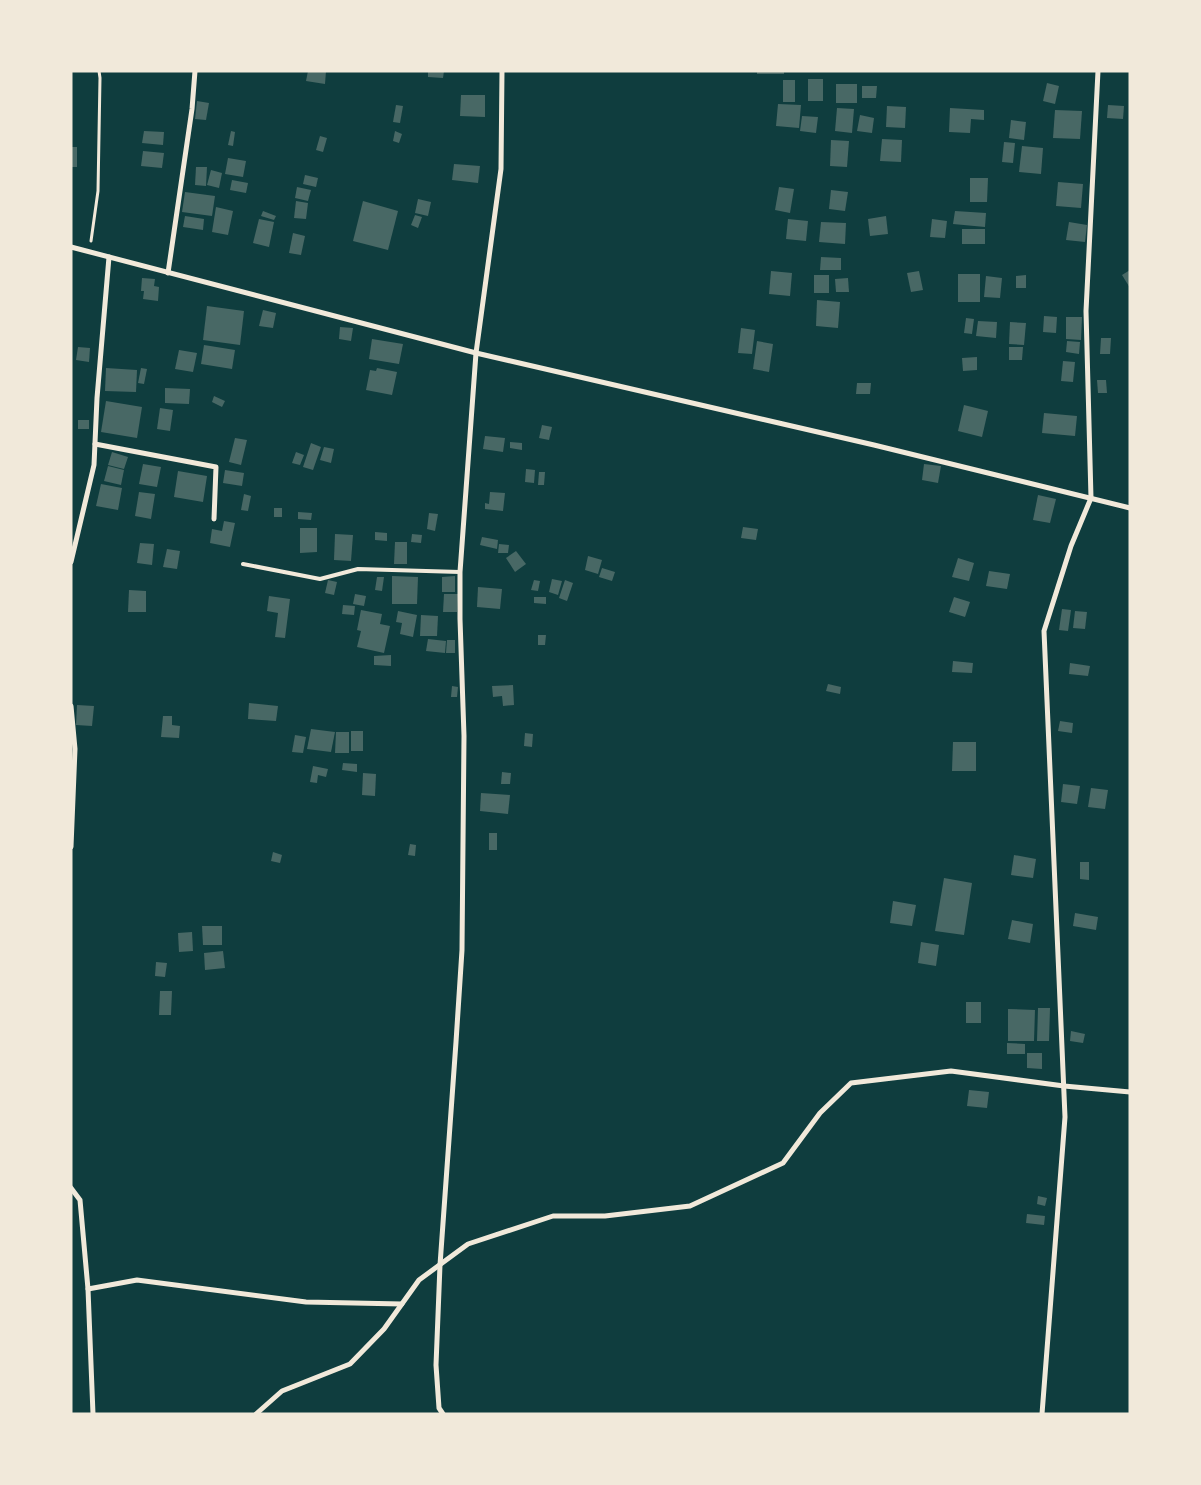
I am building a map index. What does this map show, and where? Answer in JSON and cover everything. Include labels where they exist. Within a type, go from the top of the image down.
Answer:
[{"type":"street","points":[[168,273],[192,109],[195,71]]},
{"type":"street","points":[[443,1414],[439,1408],[436,1364],[440,1265],[462,950],[464,736],[460,572],[476,353],[501,169],[502,71]]},
{"type":"street","points":[[1042,1414],[1065,1117],[1044,631],[1072,546],[1091,498],[1086,311],[1098,71]]},
{"type":"street","points":[[71,247],[476,353],[874,445],[1130,508]]},
{"type":"street","points":[[71,562],[94,465],[108,257]]},
{"type":"street","points":[[95,444],[216,467],[214,519]]},
{"type":"street","points":[[71,706],[76,749],[71,847]]},
{"type":"street","points":[[256,1414],[282,1391],[350,1364],[384,1330],[420,1280],[468,1244],[553,1216],[605,1216],[690,1206],[783,1163],[820,1112],[851,1083],[951,1071],[1064,1086],[1130,1092]]},
{"type":"street","points":[[71,1188],[80,1200],[88,1289],[93,1414]]},
{"type":"street","points":[[88,1289],[137,1280],[306,1302],[402,1304]]},
{"type":"lane","points":[[243,564],[320,579],[358,570],[460,572]]},
{"type":"path","points":[[89,252],[98,191],[99,71]]},
{"type":"building","points":[[308,71],[326,71],[325,84],[306,81]]},
{"type":"building","points":[[428,71],[444,71],[443,78],[428,77]]},
{"type":"building","points":[[757,71],[784,71],[784,74],[757,74]]},
{"type":"building","points":[[808,79],[823,79],[823,101],[808,101]]},
{"type":"building","points":[[783,80],[795,80],[795,102],[783,102]]},
{"type":"building","points":[[1047,83],[1059,86],[1055,104],[1043,101]]},
{"type":"building","points":[[836,84],[857,84],[857,103],[836,103]]},
{"type":"building","points":[[862,86],[877,86],[876,98],[862,98]]},
{"type":"building","points":[[461,95],[485,95],[485,117],[460,116]]},
{"type":"building","points":[[197,101],[209,103],[206,120],[195,119]]},
{"type":"building","points":[[778,104],[801,105],[799,128],[776,126]]},
{"type":"building","points":[[396,105],[403,106],[400,123],[393,122]]},
{"type":"building","points":[[1108,105],[1124,106],[1123,119],[1107,118]]},
{"type":"building","points":[[887,106],[906,107],[905,128],[886,127]]},
{"type":"building","points":[[837,108],[854,109],[852,133],[835,131]]},
{"type":"building","points":[[950,108],[984,110],[984,120],[971,119],[970,133],[949,132]]},
{"type":"building","points":[[1055,110],[1082,111],[1080,139],[1053,138]]},
{"type":"building","points":[[860,115],[874,118],[872,133],[857,131]]},
{"type":"building","points":[[802,116],[818,117],[816,133],[800,131]]},
{"type":"building","points":[[1011,120],[1026,122],[1024,140],[1009,138]]},
{"type":"building","points":[[144,131],[164,132],[163,145],[142,143]]},
{"type":"building","points":[[231,131],[235,132],[233,146],[228,145]]},
{"type":"building","points":[[395,131],[402,134],[399,143],[393,141]]},
{"type":"building","points":[[320,136],[327,138],[323,152],[316,150]]},
{"type":"building","points":[[882,139],[902,140],[901,162],[880,161]]},
{"type":"building","points":[[831,140],[849,141],[847,167],[830,166]]},
{"type":"building","points":[[1004,142],[1015,143],[1013,163],[1002,162]]},
{"type":"building","points":[[1022,146],[1043,148],[1041,174],[1019,172]]},
{"type":"building","points":[[71,147],[77,147],[77,167],[71,167]]},
{"type":"building","points":[[143,151],[164,153],[162,168],[141,166]]},
{"type":"building","points":[[228,158],[246,161],[243,177],[225,174]]},
{"type":"building","points":[[454,164],[480,166],[478,183],[452,180]]},
{"type":"building","points":[[196,167],[207,167],[206,186],[195,185]]},
{"type":"building","points":[[211,170],[222,173],[219,188],[207,185]]},
{"type":"building","points":[[305,175],[318,178],[316,187],[303,184]]},
{"type":"building","points":[[970,178],[988,178],[987,202],[970,202]]},
{"type":"building","points":[[232,180],[248,183],[246,193],[230,190]]},
{"type":"building","points":[[1058,182],[1083,184],[1081,208],[1056,206]]},
{"type":"building","points":[[297,187],[311,190],[308,201],[295,198]]},
{"type":"building","points":[[779,187],[794,189],[790,213],[775,210]]},
{"type":"building","points":[[831,190],[848,192],[845,211],[829,209]]},
{"type":"building","points":[[185,192],[215,196],[212,216],[182,212]]},
{"type":"building","points":[[418,199],[431,202],[428,216],[415,213]]},
{"type":"building","points":[[296,201],[308,203],[306,219],[294,218]]},
{"type":"building","points":[[363,201],[398,211],[388,250],[353,241]]},
{"type":"building","points":[[216,207],[233,211],[228,235],[212,232]]},
{"type":"building","points":[[263,211],[276,216],[274,220],[261,216]]},
{"type":"building","points":[[955,211],[986,213],[985,227],[953,224]]},
{"type":"building","points":[[415,215],[422,217],[418,228],[411,225]]},
{"type":"building","points":[[185,216],[204,219],[203,230],[183,227]]},
{"type":"building","points":[[886,216],[888,234],[870,236],[868,219]]},
{"type":"building","points":[[259,219],[274,222],[269,247],[253,243]]},
{"type":"building","points":[[788,219],[808,221],[806,241],[786,239]]},
{"type":"building","points":[[932,219],[947,221],[945,238],[930,237]]},
{"type":"building","points":[[821,222],[846,223],[845,244],[819,242]]},
{"type":"building","points":[[1069,222],[1087,225],[1085,242],[1066,240]]},
{"type":"building","points":[[962,229],[985,229],[985,244],[962,244]]},
{"type":"building","points":[[293,233],[305,236],[301,255],[289,253]]},
{"type":"building","points":[[821,257],[841,258],[841,270],[820,270]]},
{"type":"building","points":[[1130,270],[1130,288],[1122,275]]},
{"type":"building","points":[[771,271],[792,273],[790,296],[769,294]]},
{"type":"building","points":[[919,271],[923,290],[911,292],[907,273]]},
{"type":"building","points":[[958,274],[980,274],[980,302],[958,302]]},
{"type":"building","points":[[814,275],[829,275],[829,293],[814,293]]},
{"type":"building","points":[[1026,275],[1026,288],[1016,288],[1016,276]]},
{"type":"building","points":[[986,276],[1002,278],[1000,298],[984,297]]},
{"type":"building","points":[[142,278],[155,279],[154,286],[159,287],[158,301],[143,299],[144,291],[141,291]]},
{"type":"building","points":[[848,278],[849,292],[836,292],[835,279]]},
{"type":"building","points":[[817,300],[840,302],[838,328],[816,326]]},
{"type":"building","points":[[207,306],[244,311],[240,345],[203,340]]},
{"type":"building","points":[[263,310],[276,313],[273,328],[259,326]]},
{"type":"building","points":[[1044,316],[1057,317],[1056,333],[1043,332]]},
{"type":"building","points":[[1066,317],[1082,317],[1081,340],[1066,339]]},
{"type":"building","points":[[966,318],[974,319],[972,334],[964,333]]},
{"type":"building","points":[[978,321],[997,322],[996,338],[976,336]]},
{"type":"building","points":[[1010,322],[1026,323],[1024,345],[1009,344]]},
{"type":"building","points":[[340,327],[353,328],[351,341],[339,339]]},
{"type":"building","points":[[741,328],[755,330],[752,354],[738,353]]},
{"type":"building","points":[[1101,338],[1111,338],[1110,354],[1100,354]]},
{"type":"building","points":[[372,339],[403,344],[399,364],[369,359]]},
{"type":"building","points":[[757,341],[773,344],[769,372],[753,369]]},
{"type":"building","points":[[1067,341],[1080,342],[1079,354],[1066,352]]},
{"type":"building","points":[[204,345],[235,350],[232,369],[201,364]]},
{"type":"building","points":[[78,347],[90,348],[89,362],[76,360]]},
{"type":"building","points":[[1009,347],[1023,347],[1022,360],[1009,360]]},
{"type":"building","points":[[179,350],[197,353],[193,372],[175,369]]},
{"type":"building","points":[[977,357],[977,370],[963,371],[962,358]]},
{"type":"building","points":[[1063,361],[1075,362],[1073,382],[1061,381]]},
{"type":"building","points":[[106,368],[137,370],[136,392],[105,391]]},
{"type":"building","points":[[141,368],[147,369],[144,384],[138,383]]},
{"type":"building","points":[[377,368],[397,372],[392,395],[366,390],[370,370],[376,371]]},
{"type":"building","points":[[1097,380],[1106,380],[1107,393],[1098,393]]},
{"type":"building","points":[[857,383],[871,383],[870,394],[856,394]]},
{"type":"building","points":[[165,388],[190,389],[189,404],[165,403]]},
{"type":"building","points":[[214,396],[225,401],[222,407],[212,402]]},
{"type":"building","points":[[106,401],[142,407],[137,438],[101,432]]},
{"type":"building","points":[[964,405],[988,411],[982,437],[958,431]]},
{"type":"building","points":[[160,408],[173,410],[170,431],[157,429]]},
{"type":"building","points":[[1044,413],[1077,416],[1075,436],[1042,433]]},
{"type":"building","points":[[78,420],[89,420],[89,429],[78,429]]},
{"type":"building","points":[[542,425],[552,427],[549,440],[539,438]]},
{"type":"building","points":[[485,436],[505,438],[503,452],[483,449]]},
{"type":"building","points":[[235,438],[247,440],[241,465],[229,462]]},
{"type":"building","points":[[510,442],[522,443],[522,450],[510,448]]},
{"type":"building","points":[[311,443],[321,447],[313,470],[303,467]]},
{"type":"building","points":[[324,447],[334,449],[331,463],[320,460]]},
{"type":"building","points":[[112,452],[128,457],[124,469],[108,465]]},
{"type":"building","points":[[296,452],[304,455],[300,465],[292,463]]},
{"type":"building","points":[[143,464],[161,467],[157,487],[139,484]]},
{"type":"building","points":[[924,464],[941,466],[938,483],[922,480]]},
{"type":"building","points":[[108,466],[124,470],[121,485],[104,481]]},
{"type":"building","points":[[526,469],[535,470],[534,483],[525,482]]},
{"type":"building","points":[[225,470],[244,473],[242,486],[223,483]]},
{"type":"building","points":[[178,471],[207,476],[203,502],[174,497]]},
{"type":"building","points":[[539,472],[545,472],[544,485],[538,485]]},
{"type":"building","points":[[101,484],[122,488],[118,510],[96,506]]},
{"type":"building","points":[[139,492],[155,494],[151,519],[135,516]]},
{"type":"building","points":[[490,492],[505,493],[503,511],[485,509],[485,503],[489,504]]},
{"type":"building","points":[[244,494],[251,496],[248,511],[241,510]]},
{"type":"building","points":[[1038,495],[1056,499],[1050,523],[1033,520]]},
{"type":"building","points":[[274,508],[282,508],[282,517],[274,517]]},
{"type":"building","points":[[298,512],[312,513],[311,520],[298,519]]},
{"type":"building","points":[[429,513],[438,514],[435,531],[427,529]]},
{"type":"building","points":[[224,521],[235,523],[230,547],[210,543],[212,529],[222,531]]},
{"type":"building","points":[[743,527],[758,529],[756,540],[741,538]]},
{"type":"building","points":[[300,528],[317,528],[317,552],[300,553]]},
{"type":"building","points":[[375,532],[387,533],[387,541],[375,540]]},
{"type":"building","points":[[335,534],[353,535],[351,561],[334,560]]},
{"type":"building","points":[[412,534],[422,535],[421,543],[411,542]]},
{"type":"building","points":[[482,537],[498,540],[497,549],[480,545]]},
{"type":"building","points":[[395,542],[407,542],[407,564],[394,564]]},
{"type":"building","points":[[140,543],[154,544],[152,565],[137,563]]},
{"type":"building","points":[[499,544],[509,545],[508,553],[498,553]]},
{"type":"building","points":[[167,549],[180,551],[177,569],[163,567]]},
{"type":"building","points":[[516,551],[526,564],[515,572],[506,558]]},
{"type":"building","points":[[588,556],[602,560],[598,574],[585,570]]},
{"type":"building","points":[[958,558],[974,563],[969,581],[952,577]]},
{"type":"building","points":[[602,568],[615,572],[612,581],[599,577]]},
{"type":"building","points":[[989,571],[1010,574],[1007,589],[986,586]]},
{"type":"building","points":[[392,576],[418,577],[417,604],[392,604]]},
{"type":"building","points":[[455,576],[455,592],[442,592],[442,577]]},
{"type":"building","points":[[377,577],[384,577],[382,591],[375,590]]},
{"type":"building","points":[[552,579],[562,581],[558,595],[549,592]]},
{"type":"building","points":[[328,580],[337,582],[334,595],[325,593]]},
{"type":"building","points":[[534,580],[540,581],[538,591],[531,590]]},
{"type":"building","points":[[565,580],[573,583],[567,601],[559,598]]},
{"type":"building","points":[[478,587],[502,589],[500,609],[477,607]]},
{"type":"building","points":[[129,590],[146,591],[146,612],[128,612]]},
{"type":"building","points":[[355,594],[366,596],[364,606],[353,604]]},
{"type":"building","points":[[444,594],[458,594],[457,612],[443,612]]},
{"type":"building","points":[[269,596],[290,599],[285,638],[275,637],[278,613],[267,611]]},
{"type":"building","points":[[534,597],[546,597],[546,604],[534,603]]},
{"type":"building","points":[[954,597],[970,602],[965,617],[949,612]]},
{"type":"building","points":[[343,605],[355,606],[354,615],[342,614]]},
{"type":"building","points":[[1062,609],[1071,610],[1068,631],[1059,630]]},
{"type":"building","points":[[361,610],[382,614],[380,624],[390,626],[384,653],[357,647],[361,631],[357,630]]},
{"type":"building","points":[[398,611],[417,615],[413,637],[400,634],[402,623],[396,622]]},
{"type":"building","points":[[1075,611],[1087,612],[1085,629],[1073,628]]},
{"type":"building","points":[[421,615],[438,616],[437,636],[420,636]]},
{"type":"building","points":[[538,635],[546,635],[545,645],[538,645]]},
{"type":"building","points":[[428,639],[446,641],[445,653],[426,651]]},
{"type":"building","points":[[447,640],[455,640],[455,653],[446,653]]},
{"type":"building","points":[[391,655],[391,666],[374,665],[374,656]]},
{"type":"building","points":[[953,661],[973,663],[972,673],[952,672]]},
{"type":"building","points":[[1070,663],[1090,666],[1088,676],[1069,674]]},
{"type":"building","points":[[828,684],[841,687],[840,694],[826,691]]},
{"type":"building","points":[[513,685],[514,705],[503,706],[502,696],[493,697],[492,686]]},
{"type":"building","points":[[452,686],[458,687],[457,697],[451,697]]},
{"type":"building","points":[[249,703],[278,706],[276,721],[248,719]]},
{"type":"building","points":[[77,705],[94,706],[92,726],[76,725]]},
{"type":"building","points":[[163,716],[172,716],[172,725],[180,726],[179,738],[161,737]]},
{"type":"building","points":[[1060,721],[1073,723],[1072,733],[1058,731]]},
{"type":"building","points":[[311,729],[335,732],[331,752],[307,749]]},
{"type":"building","points":[[351,731],[363,731],[363,751],[351,751]]},
{"type":"building","points":[[336,732],[349,732],[349,753],[335,753]]},
{"type":"building","points":[[525,733],[533,734],[532,747],[524,746]]},
{"type":"building","points":[[295,735],[306,737],[303,753],[292,752]]},
{"type":"building","points":[[953,742],[976,742],[976,771],[952,771]]},
{"type":"building","points":[[343,763],[357,764],[357,772],[342,770]]},
{"type":"building","points":[[313,766],[328,769],[326,777],[318,775],[317,783],[310,782]]},
{"type":"building","points":[[502,772],[511,773],[510,784],[501,784]]},
{"type":"building","points":[[363,773],[376,774],[375,796],[362,795]]},
{"type":"building","points":[[1063,784],[1080,786],[1077,804],[1061,802]]},
{"type":"building","points":[[1091,788],[1108,790],[1105,809],[1088,807]]},
{"type":"building","points":[[481,793],[510,795],[508,814],[480,811]]},
{"type":"building","points":[[489,833],[497,833],[497,850],[489,850]]},
{"type":"building","points":[[410,844],[416,845],[415,856],[408,855]]},
{"type":"building","points":[[273,852],[282,855],[280,863],[271,861]]},
{"type":"building","points":[[1014,855],[1036,859],[1033,878],[1011,875]]},
{"type":"building","points":[[1080,862],[1089,862],[1089,880],[1080,879]]},
{"type":"building","points":[[944,878],[972,883],[964,935],[935,931]]},
{"type":"building","points":[[893,901],[916,905],[912,926],[890,923]]},
{"type":"building","points":[[1075,913],[1098,917],[1096,930],[1073,926]]},
{"type":"building","points":[[1012,920],[1033,924],[1030,943],[1008,939]]},
{"type":"building","points":[[202,926],[222,926],[222,945],[203,945]]},
{"type":"building","points":[[192,932],[193,951],[179,952],[178,933]]},
{"type":"building","points":[[921,942],[939,945],[936,966],[918,963]]},
{"type":"building","points":[[223,951],[225,968],[205,970],[204,953]]},
{"type":"building","points":[[156,962],[167,963],[165,977],[155,976]]},
{"type":"building","points":[[160,991],[172,991],[171,1015],[159,1015]]},
{"type":"building","points":[[966,1002],[981,1002],[981,1023],[966,1023]]},
{"type":"building","points":[[1038,1008],[1050,1008],[1049,1041],[1037,1041]]},
{"type":"building","points":[[1008,1009],[1035,1010],[1034,1041],[1008,1041]]},
{"type":"building","points":[[1071,1031],[1085,1034],[1083,1043],[1070,1041]]},
{"type":"building","points":[[1007,1043],[1025,1044],[1025,1054],[1007,1054]]},
{"type":"building","points":[[1027,1053],[1042,1053],[1042,1069],[1027,1068]]},
{"type":"building","points":[[969,1090],[989,1092],[987,1108],[967,1106]]},
{"type":"building","points":[[1038,1196],[1047,1198],[1045,1206],[1037,1204]]},
{"type":"building","points":[[1027,1214],[1045,1216],[1044,1225],[1026,1223]]}]
